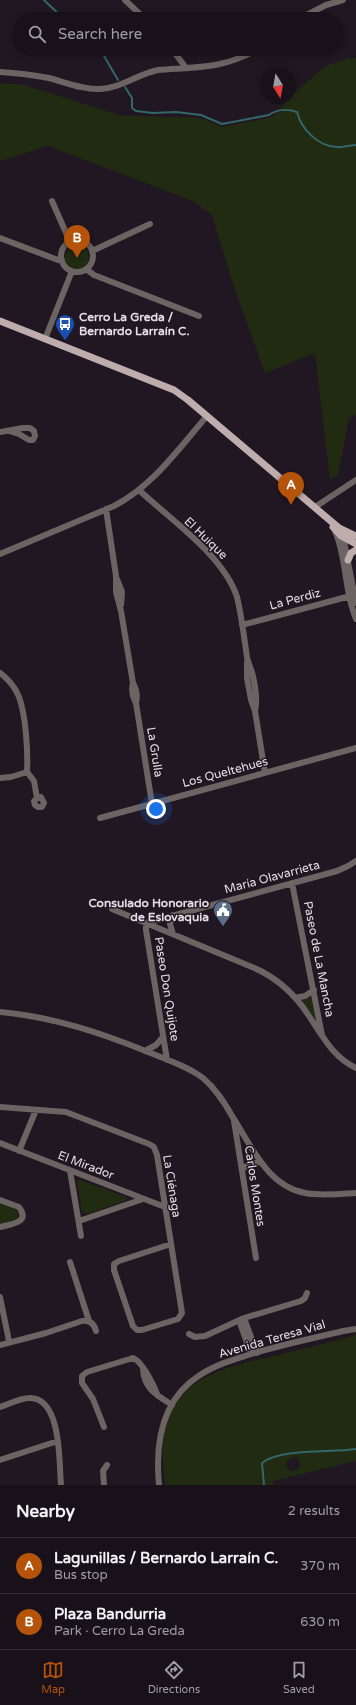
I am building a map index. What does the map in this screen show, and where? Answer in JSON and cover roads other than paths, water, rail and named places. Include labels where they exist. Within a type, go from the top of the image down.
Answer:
[{"type":"main road","points":[[0,321],[168,387],[181,395],[315,507],[334,526],[344,539],[356,544]]},
{"type":"main road","points":[[334,526],[356,536]]},
{"type":"main road","points":[[348,560],[351,553],[356,550]]},
{"type":"street","points":[[125,0],[138,12]]},
{"type":"street","points":[[312,12],[326,5],[343,0]]},
{"type":"street","points":[[177,56],[186,68]]},
{"type":"street","points":[[0,72],[49,78],[88,88],[98,89],[118,86],[149,72],[216,66],[243,56]]},
{"type":"street","points":[[52,201],[70,242]]},
{"type":"street","points":[[92,251],[150,224]]},
{"type":"street","points":[[0,238],[62,260]]},
{"type":"street","points":[[80,241],[85,243],[92,251],[92,261],[86,269],[78,272],[66,268],[62,260],[63,250],[70,242],[80,241]]},
{"type":"street","points":[[86,269],[94,275],[199,316]]},
{"type":"street","points":[[45,339],[72,271]]},
{"type":"street","points":[[0,554],[123,502],[153,478],[207,416]]},
{"type":"street","points":[[0,432],[9,431]]},
{"type":"street","points":[[315,507],[356,480]]},
{"type":"street","name":"El Huique","points":[[139,490],[208,552],[230,580],[236,596],[242,625],[247,660],[247,678],[251,700],[255,711],[265,773]]},
{"type":"street","name":"La Grulla","points":[[106,510],[116,576],[116,592],[121,611],[133,683],[138,696],[136,703],[152,804]]},
{"type":"street","points":[[334,526],[341,548],[352,596],[356,603]]},
{"type":"street","points":[[344,539],[352,596],[351,608],[356,617]]},
{"type":"street","name":"La Perdiz","points":[[242,625],[352,596]]},
{"type":"street","points":[[0,673],[10,682],[20,699],[28,756],[27,772],[34,781],[37,798]]},
{"type":"street","name":"Los Queltehues","points":[[100,818],[356,748]]},
{"type":"street","points":[[0,778],[12,777],[27,772]]},
{"type":"street","name":"María Olavarrieta","points":[[146,923],[343,869],[356,861]]},
{"type":"street","name":"Paseo de La Mancha","points":[[292,883],[323,1039]]},
{"type":"street","points":[[112,909],[259,970],[275,980],[295,998],[323,1039],[338,1057],[356,1068]]},
{"type":"street","points":[[173,916],[170,924],[173,934]]},
{"type":"street","name":"Paseo Don Quijote","points":[[146,923],[167,1060]]},
{"type":"street","points":[[295,998],[305,996],[314,990]]},
{"type":"street","points":[[0,1012],[53,1019],[110,1037],[189,1069],[208,1082],[218,1094],[261,1162],[277,1180],[297,1191],[321,1194],[356,1193]]},
{"type":"street","points":[[145,1051],[156,1046],[163,1037]]},
{"type":"street","name":"La Ciénaga","points":[[0,1107],[69,1113],[152,1145],[156,1152],[182,1311],[181,1316],[178,1319],[142,1330],[135,1329],[114,1268],[117,1262],[171,1244]]},
{"type":"street","points":[[19,1151],[36,1110]]},
{"type":"street","name":"Carlos Montes","points":[[233,1117],[256,1258]]},
{"type":"street","name":"El Mirador","points":[[0,1143],[165,1207]]},
{"type":"street","points":[[242,1169],[250,1164],[261,1162]]},
{"type":"street","points":[[70,1171],[81,1236]]},
{"type":"street","points":[[79,1221],[143,1199]]},
{"type":"street","points":[[0,1200],[19,1207],[22,1213],[22,1218],[18,1223],[0,1226]]},
{"type":"street","points":[[70,1262],[90,1321],[96,1330]]},
{"type":"street","points":[[189,1334],[195,1337],[205,1336],[242,1319],[302,1301],[307,1293]]},
{"type":"street","points":[[0,1297],[10,1341]]},
{"type":"street","points":[[242,1319],[254,1354]]},
{"type":"street","points":[[0,1344],[46,1333],[78,1322],[90,1321]]},
{"type":"street","name":"Avenida Teresa Vial","points":[[159,1485],[157,1457],[159,1441],[165,1418],[183,1390],[201,1374],[212,1368],[254,1354],[356,1329]]},
{"type":"street","points":[[104,1427],[95,1404],[82,1383],[81,1379],[83,1375],[88,1371],[131,1358],[138,1361],[158,1396],[172,1405]]},
{"type":"street","points":[[0,1407],[28,1398],[38,1400],[44,1405],[52,1416],[56,1425],[61,1485]]},
{"type":"street","points":[[0,1460],[58,1441]]},
{"type":"street","points":[[104,1485],[104,1472],[107,1464]]},
{"type":"waterway","points":[[44,0],[57,12]]},
{"type":"waterway","points":[[104,56],[118,80]]},
{"type":"waterway","points":[[125,87],[132,98],[132,108],[136,111],[153,113],[176,112],[201,115],[222,124],[269,115],[283,110],[290,110],[297,112],[302,125],[307,131],[324,144],[339,147],[356,145]]},
{"type":"waterway","points":[[264,1485],[262,1463],[270,1458],[293,1453],[356,1449]]},
{"type":"place","name":"Plaza Bandurria","points":[[77,258]]},
{"type":"place","name":"Cerro La Greda / Bernardo Larraín C.","points":[[65,341]]},
{"type":"place","name":"Lagunillas / Bernardo Larraín C.","points":[[291,505]]},
{"type":"place","name":"Consulado Honorario de Eslovaquia","points":[[223,927]]}]
